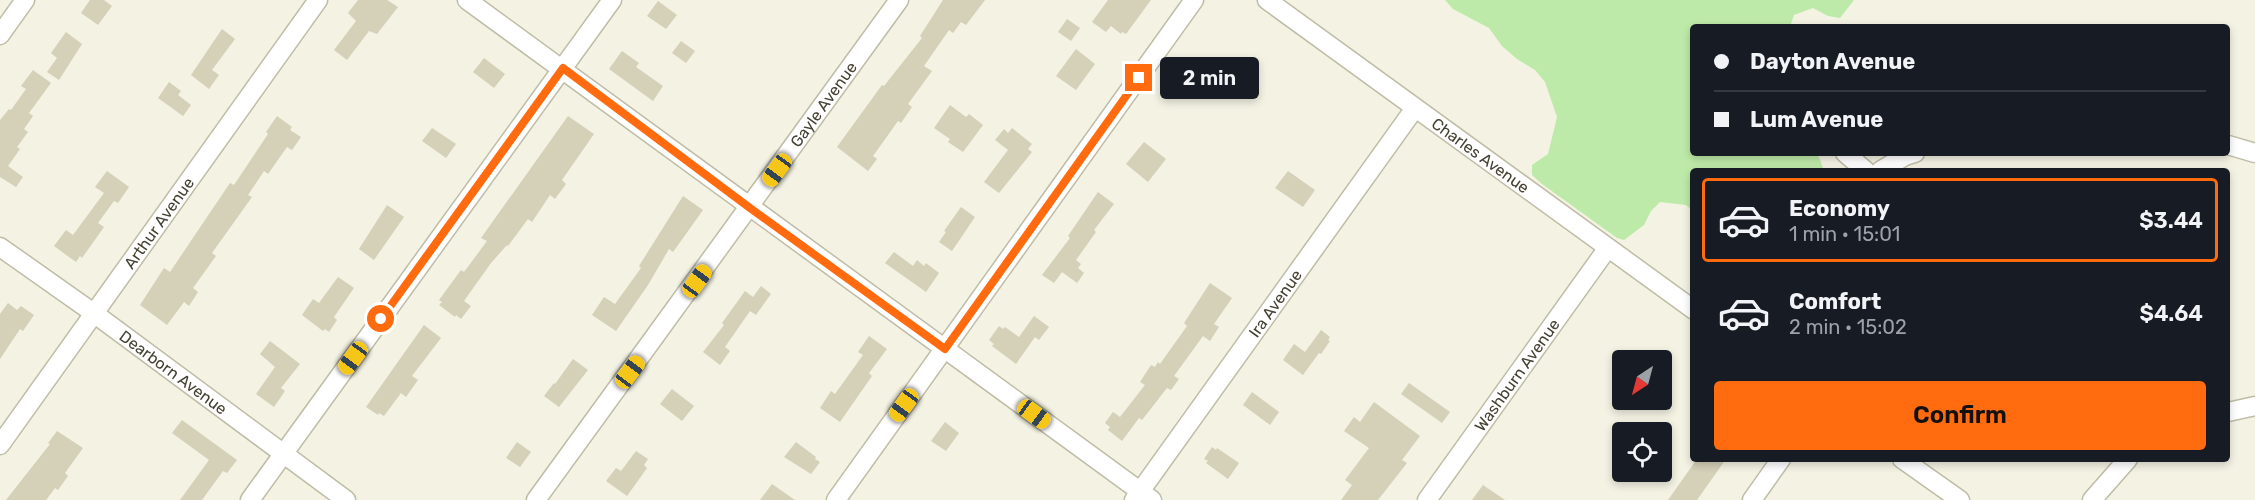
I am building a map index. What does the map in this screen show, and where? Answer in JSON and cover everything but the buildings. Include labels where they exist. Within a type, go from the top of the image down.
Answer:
[{"type":"street","points":[[0,35],[25,0]]},
{"type":"street","name":"Arthur Avenue","points":[[0,445],[318,0]]},
{"type":"street","points":[[467,0],[945,349],[1142,497]]},
{"type":"street","points":[[250,500],[612,0]]},
{"type":"street","name":"Gayle Avenue","points":[[536,500],[899,0]]},
{"type":"street","points":[[836,500],[1194,0]]},
{"type":"street","name":"Charles Avenue","points":[[1267,0],[1690,307]]},
{"type":"street","name":"Ira Avenue","points":[[1142,497],[1415,108]]},
{"type":"street","points":[[2230,146],[2255,153]]},
{"type":"street","points":[[1848,156],[1862,168]]},
{"type":"street","points":[[1885,168],[1905,156]]},
{"type":"street","name":"Dearborn Avenue","points":[[0,247],[95,314],[346,500]]},
{"type":"street","name":"Washburn Avenue","points":[[1427,500],[1607,249]]},
{"type":"street","points":[[2230,412],[2255,406]]},
{"type":"street","points":[[1752,500],[1779,462]]},
{"type":"street","points":[[1906,462],[1960,500]]},
{"type":"street","points":[[2092,500],[2125,462]]},
{"type":"green space","points":[[1445,0],[1854,0],[1840,18],[1828,16],[1813,8],[1794,15],[1791,24],[1690,24],[1690,156],[1818,156],[1823,168],[1690,168],[1690,208],[1686,205],[1660,202],[1651,211],[1644,225],[1624,240],[1617,238],[1532,175],[1532,165],[1548,154],[1557,117],[1545,82],[1535,70],[1502,46],[1489,28],[1453,9]]},
{"type":"route","points":[[381,319],[563,68],[750,208],[945,349],[1139,78]]}]
